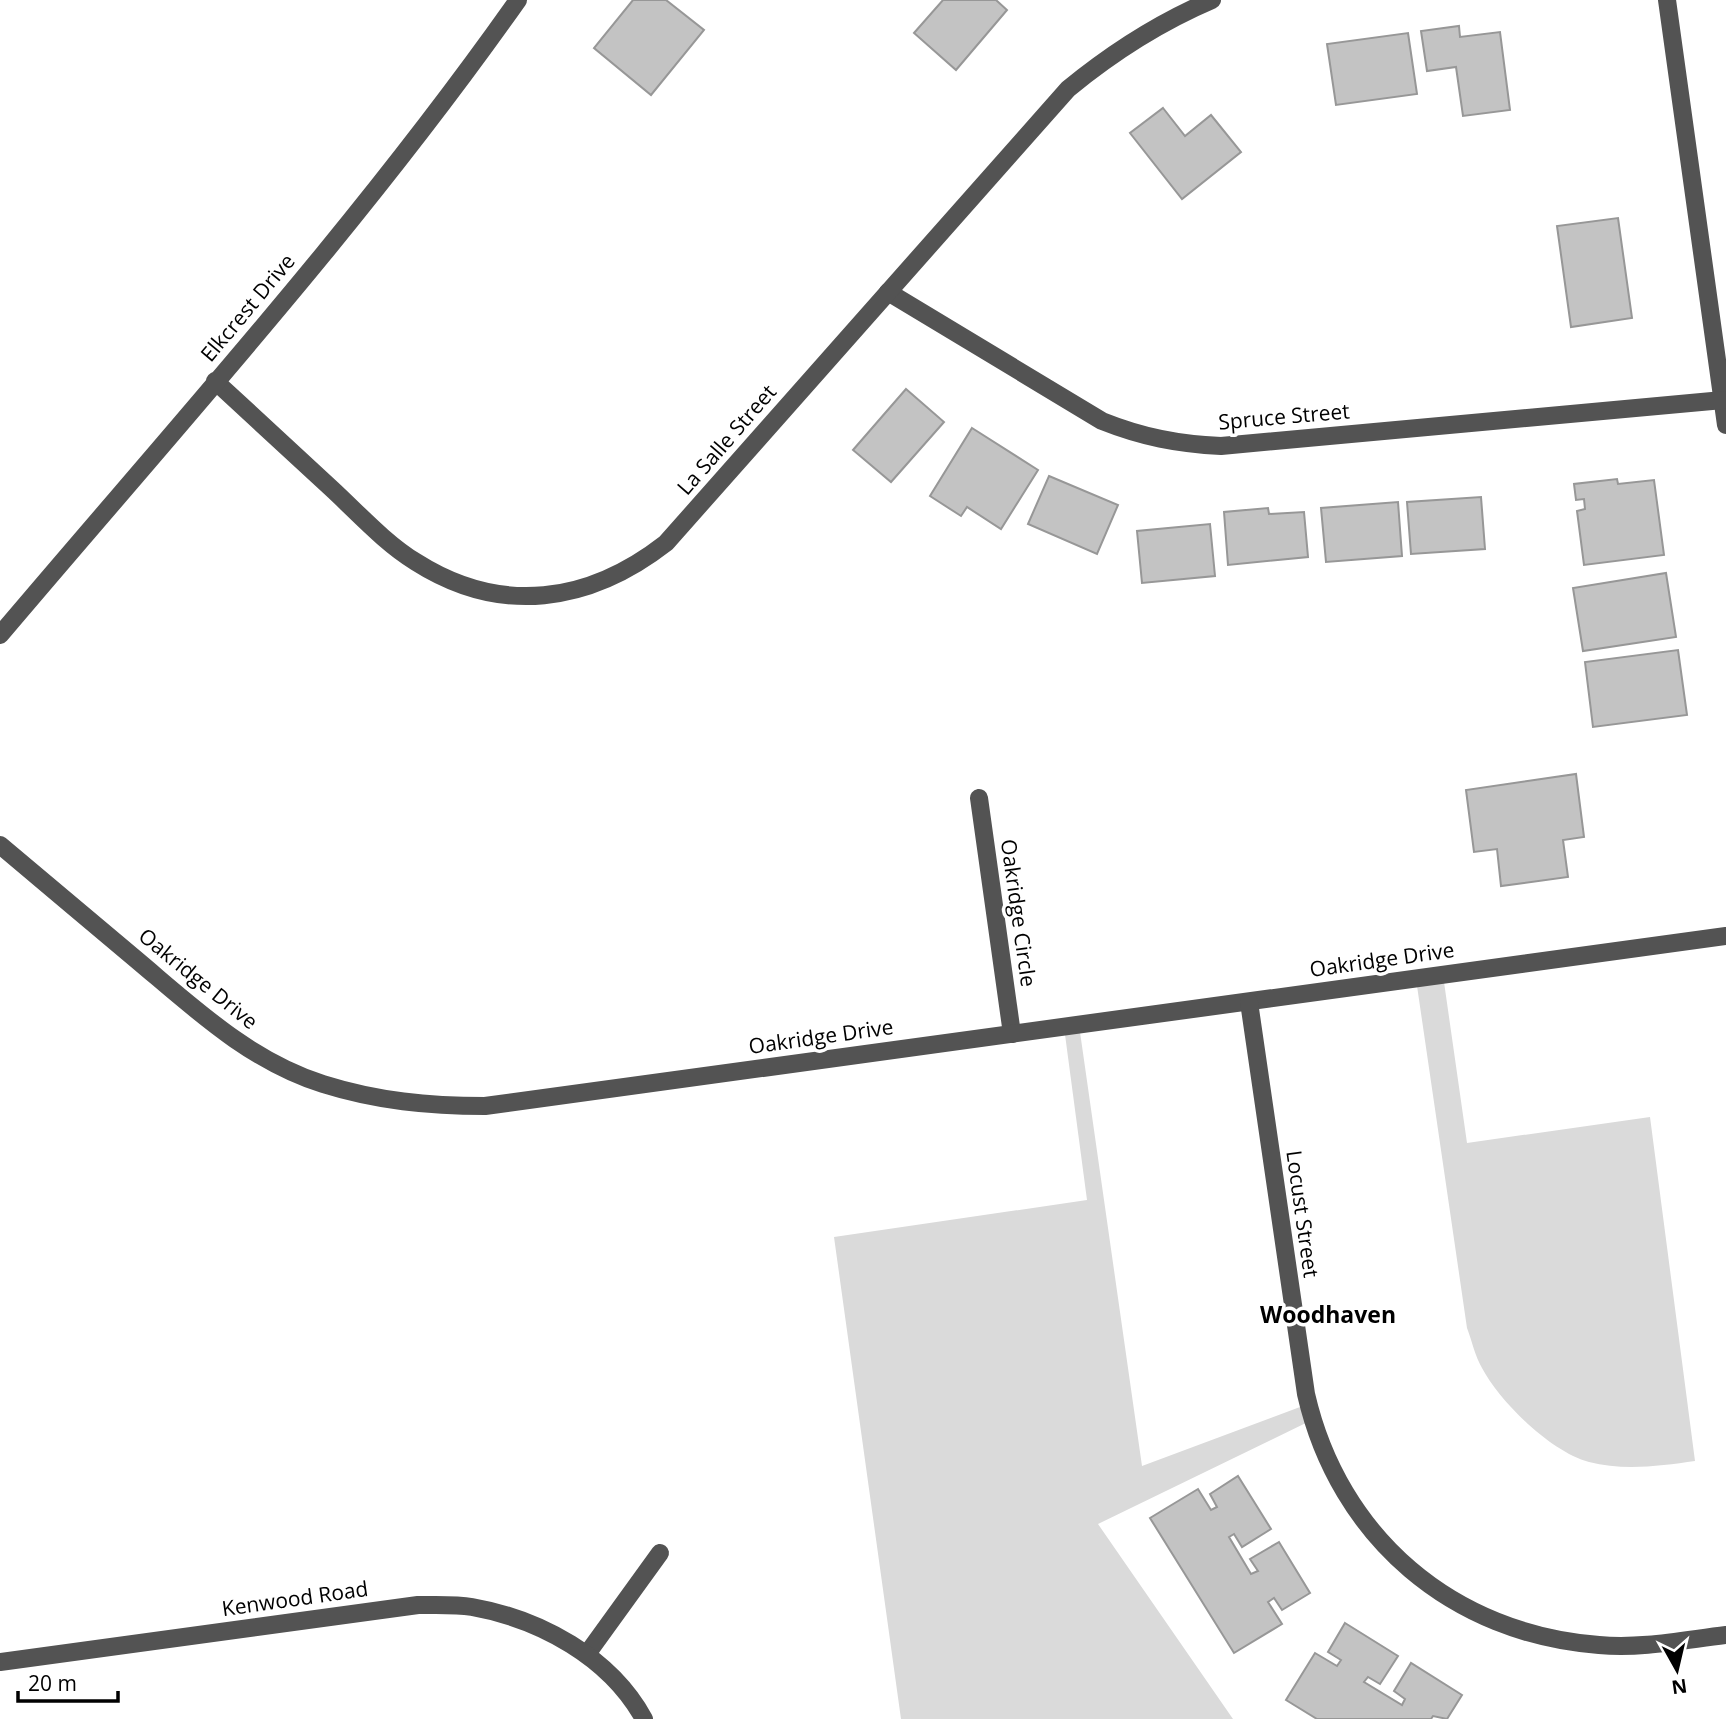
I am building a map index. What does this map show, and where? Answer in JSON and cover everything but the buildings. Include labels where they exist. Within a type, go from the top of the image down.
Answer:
[{"type":"street","name":"Elkcrest Drive","points":[[0,635],[393,169],[450,97],[518,0]]},
{"type":"street","name":"La Salle Street","points":[[215,382],[416,562],[453,582],[492,593],[533,597],[575,592],[605,582],[642,562],[666,543],[1068,89],[1117,50],[1172,17],[1212,0]]},
{"type":"street","points":[[1667,0],[1726,425]]},
{"type":"street","name":"Spruce Street","points":[[888,292],[1102,421],[1140,436],[1180,444],[1221,446],[1723,400]]},
{"type":"street","name":"Oakridge Circle","points":[[979,798],[1012,1034]]},
{"type":"street","name":"Oakridge Drive","points":[[0,845],[219,1030],[263,1058],[320,1083],[381,1100],[433,1106],[485,1106],[1726,936]]},
{"type":"street","name":"Locust Street","points":[[1249,1002],[1306,1394],[1324,1453],[1351,1501],[1395,1555],[1414,1572],[1458,1606],[1486,1620],[1540,1637],[1601,1646],[1726,1635]]},
{"type":"street","points":[[587,1654],[660,1553]]},
{"type":"street","name":"Kenwood Road","points":[[0,1662],[418,1605],[469,1606],[509,1615],[547,1630],[587,1654],[613,1677],[644,1719]]},
{"type":"shaded area","points":[[1443,975],[1467,1143],[1650,1117],[1695,1461],[1629,1467],[1602,1465],[1574,1456],[1543,1437],[1528,1424],[1501,1396],[1480,1363],[1467,1328],[1416,979]]},
{"type":"shaded area","points":[[1079,1025],[1142,1466],[1308,1404],[1312,1420],[1098,1524],[1233,1719],[901,1719],[834,1237],[1087,1200],[1064,1027]]},
{"type":"district","name":"Woodhaven","points":[[1328,1315]]}]
